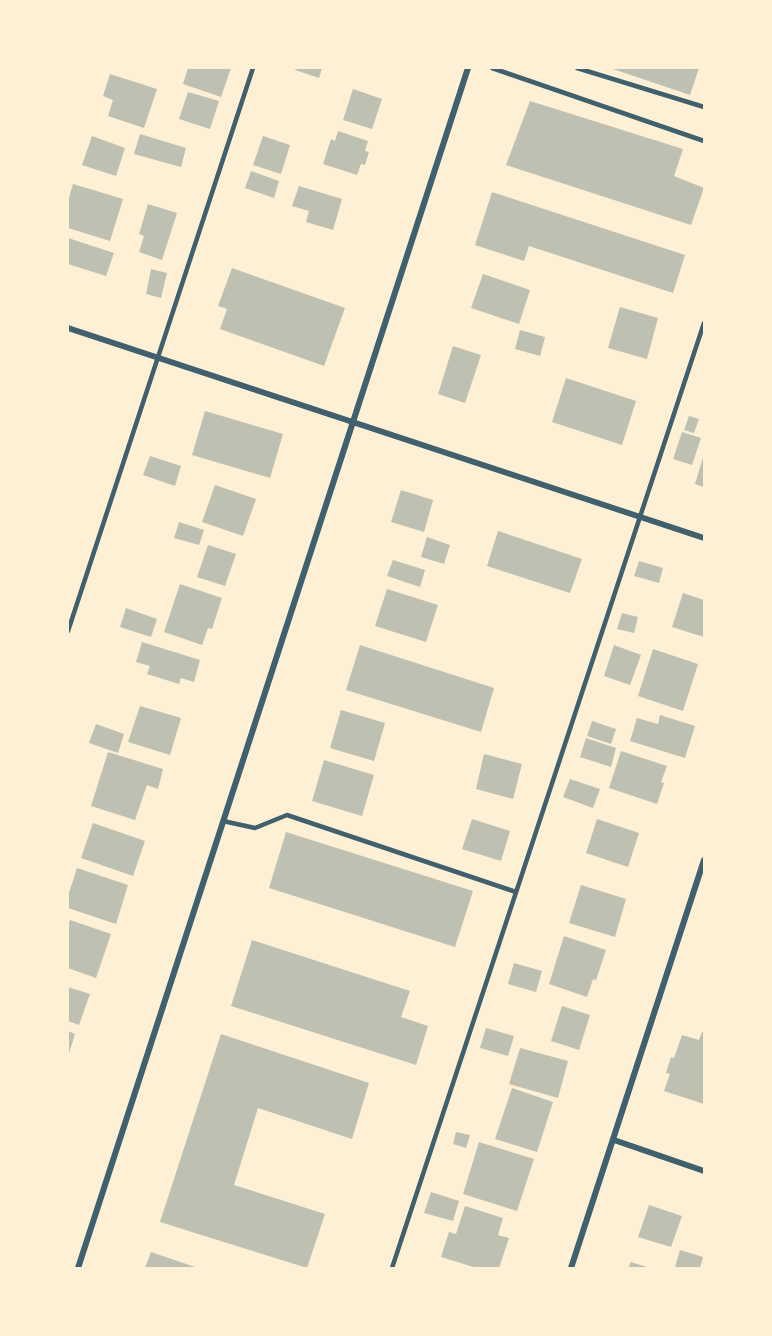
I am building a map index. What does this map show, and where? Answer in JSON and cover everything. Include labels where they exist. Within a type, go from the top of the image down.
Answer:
[{"type":"street","points":[[78,1269],[468,68]]},
{"type":"street","points":[[68,328],[705,538]]},
{"type":"street","points":[[571,1269],[705,860]]},
{"type":"street","points":[[614,1140],[705,1171]]},
{"type":"lane","points":[[68,631],[253,68]]},
{"type":"lane","points":[[492,68],[705,141]]},
{"type":"lane","points":[[577,68],[705,107]]},
{"type":"lane","points":[[392,1269],[705,323]]},
{"type":"lane","points":[[223,821],[255,828],[287,815],[516,892]]},
{"type":"building","points":[[188,68],[231,68],[221,97],[183,84]]},
{"type":"building","points":[[296,68],[322,68],[319,78],[295,70]]},
{"type":"building","points":[[610,68],[699,68],[690,95]]},
{"type":"building","points":[[110,74],[157,89],[144,128],[108,116],[113,100],[103,96]]},
{"type":"building","points":[[353,89],[382,99],[372,129],[343,120]]},
{"type":"building","points":[[188,92],[219,101],[210,129],[179,119]]},
{"type":"building","points":[[530,101],[683,149],[674,176],[704,188],[691,225],[506,165]]},
{"type":"building","points":[[338,131],[368,141],[365,151],[369,152],[365,165],[361,164],[357,175],[323,164],[331,139],[335,141]]},
{"type":"building","points":[[140,134],[186,148],[181,167],[134,154]]},
{"type":"building","points":[[92,136],[125,148],[116,176],[82,165]]},
{"type":"building","points":[[263,136],[290,145],[281,174],[253,165]]},
{"type":"building","points":[[251,171],[279,181],[274,198],[245,188]]},
{"type":"building","points":[[73,184],[123,199],[110,241],[68,228],[68,201]]},
{"type":"building","points":[[299,186],[342,199],[333,230],[306,222],[309,211],[292,206]]},
{"type":"building","points":[[492,192],[685,255],[673,293],[529,246],[524,261],[475,245]]},
{"type":"building","points":[[148,204],[177,213],[162,260],[139,252],[144,236],[139,234]]},
{"type":"building","points":[[68,238],[114,253],[106,276],[68,264]]},
{"type":"building","points":[[232,268],[345,308],[324,366],[220,329],[227,309],[218,306]]},
{"type":"building","points":[[151,269],[167,273],[161,298],[146,294]]},
{"type":"building","points":[[483,274],[530,290],[519,324],[471,308]]},
{"type":"building","points":[[620,307],[658,318],[647,359],[608,348]]},
{"type":"building","points":[[520,330],[545,337],[540,356],[515,349]]},
{"type":"building","points":[[453,346],[481,355],[465,403],[438,394]]},
{"type":"building","points":[[566,378],[636,401],[622,445],[552,422]]},
{"type":"building","points":[[205,411],[283,434],[270,478],[192,455]]},
{"type":"building","points":[[689,416],[699,419],[694,433],[684,430]]},
{"type":"building","points":[[682,432],[701,438],[692,465],[673,459]]},
{"type":"building","points":[[704,454],[704,487],[695,484]]},
{"type":"building","points":[[150,456],[181,466],[175,486],[143,475]]},
{"type":"building","points":[[215,485],[256,499],[243,536],[202,522]]},
{"type":"building","points":[[401,490],[433,500],[424,532],[391,522]]},
{"type":"building","points":[[179,522],[204,530],[199,545],[174,538]]},
{"type":"building","points":[[498,531],[582,559],[570,593],[487,566]]},
{"type":"building","points":[[427,537],[450,545],[444,564],[421,557]]},
{"type":"building","points":[[208,545],[236,554],[225,586],[197,577]]},
{"type":"building","points":[[393,560],[425,570],[420,587],[387,576]]},
{"type":"building","points":[[639,561],[663,568],[659,583],[634,576]]},
{"type":"building","points":[[180,584],[222,598],[212,629],[208,628],[202,645],[164,632]]},
{"type":"building","points":[[387,589],[438,605],[426,642],[375,626]]},
{"type":"building","points":[[683,593],[704,600],[704,637],[672,627]]},
{"type":"building","points":[[126,608],[157,619],[151,637],[120,627]]},
{"type":"building","points":[[622,613],[638,617],[634,633],[617,629]]},
{"type":"building","points":[[142,642],[200,660],[194,682],[181,678],[179,684],[147,674],[150,666],[136,662]]},
{"type":"building","points":[[360,645],[494,688],[481,732],[346,690]]},
{"type":"building","points":[[614,645],[641,655],[630,685],[604,676]]},
{"type":"building","points":[[653,649],[698,664],[683,711],[638,696]]},
{"type":"building","points":[[140,706],[181,718],[170,755],[128,742]]},
{"type":"building","points":[[341,710],[385,723],[374,761],[330,748]]},
{"type":"building","points":[[660,715],[695,726],[685,758],[630,741],[637,718],[658,724]]},
{"type":"building","points":[[592,721],[616,729],[611,744],[587,736]]},
{"type":"building","points":[[96,724],[124,734],[118,753],[89,743]]},
{"type":"building","points":[[586,738],[616,748],[611,767],[580,757]]},
{"type":"building","points":[[621,751],[667,766],[657,804],[609,788]]},
{"type":"building","points":[[108,752],[163,769],[158,789],[147,785],[135,820],[91,806]]},
{"type":"building","points":[[484,754],[522,764],[513,799],[476,789]]},
{"type":"building","points":[[324,760],[374,775],[362,816],[312,801]]},
{"type":"building","points":[[570,779],[600,789],[593,808],[563,797]]},
{"type":"building","points":[[472,819],[510,831],[501,861],[462,849]]},
{"type":"building","points":[[597,819],[639,833],[628,867],[586,853]]},
{"type":"building","points":[[93,823],[145,841],[133,876],[81,858]]},
{"type":"building","points":[[286,832],[473,891],[455,947],[269,888]]},
{"type":"building","points":[[77,868],[128,885],[116,924],[68,908],[68,896]]},
{"type":"building","points":[[581,885],[626,899],[615,937],[569,923]]},
{"type":"building","points":[[70,920],[111,934],[96,978],[68,968]]},
{"type":"building","points":[[564,936],[606,950],[596,980],[593,979],[587,997],[549,984]]},
{"type":"building","points":[[252,940],[410,991],[401,1017],[428,1026],[416,1065],[231,1006]]},
{"type":"building","points":[[514,963],[542,971],[536,992],[508,984]]},
{"type":"building","points":[[68,987],[90,994],[79,1025],[68,1021]]},
{"type":"building","points":[[562,1006],[590,1015],[579,1050],[551,1041]]},
{"type":"building","points":[[486,1028],[514,1036],[508,1056],[480,1048]]},
{"type":"building","points":[[68,1031],[75,1034],[68,1057]]},
{"type":"building","points":[[702,1032],[704,1033],[704,1104],[664,1091],[670,1074],[666,1073],[671,1057],[674,1058],[682,1035],[699,1040]]},
{"type":"building","points":[[221,1034],[369,1083],[352,1139],[258,1108],[234,1185],[325,1214],[307,1268],[160,1222]]},
{"type":"building","points":[[520,1048],[568,1061],[558,1098],[509,1084]]},
{"type":"building","points":[[512,1088],[553,1102],[537,1152],[495,1139]]},
{"type":"building","points":[[456,1132],[470,1135],[466,1148],[453,1144]]},
{"type":"building","points":[[479,1142],[534,1159],[517,1211],[463,1194]]},
{"type":"building","points":[[431,1192],[459,1201],[453,1221],[424,1213]]},
{"type":"building","points":[[649,1205],[682,1216],[671,1247],[638,1237]]},
{"type":"building","points":[[465,1206],[503,1218],[498,1235],[509,1238],[499,1268],[477,1268],[441,1257],[449,1232],[456,1234]]},
{"type":"building","points":[[680,1250],[703,1257],[700,1268],[675,1267]]},
{"type":"building","points":[[151,1252],[198,1268],[145,1268]]},
{"type":"building","points":[[631,1262],[650,1268],[628,1268]]}]
